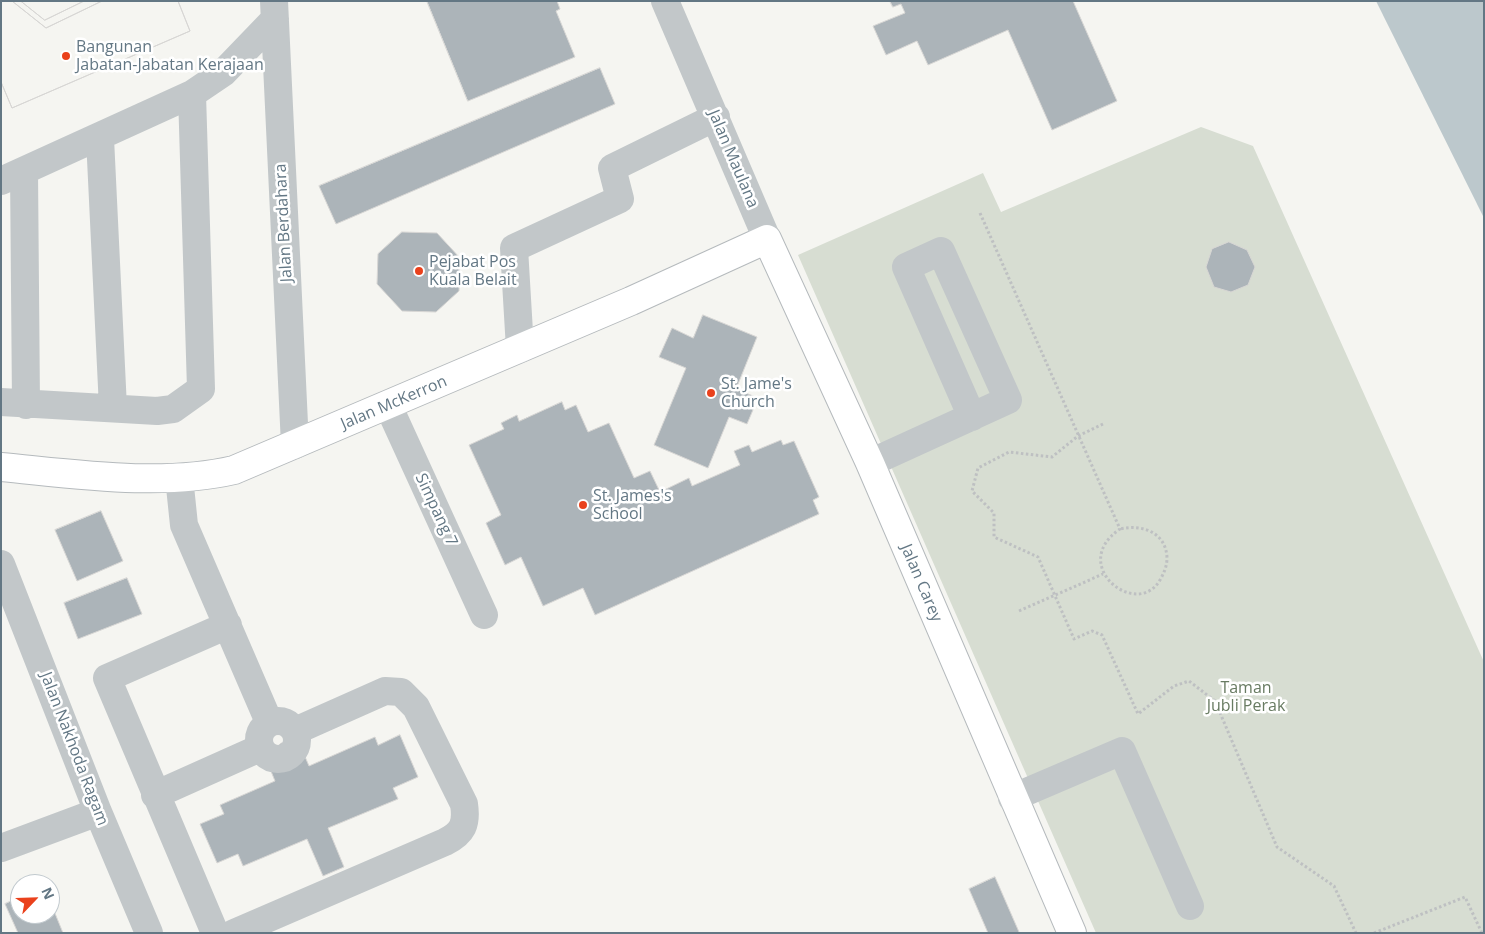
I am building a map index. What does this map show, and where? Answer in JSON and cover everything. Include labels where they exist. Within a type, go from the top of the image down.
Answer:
[{"type":"main road","name":"Jalan McKerron","points":[[1,467],[106,475],[179,477],[234,470],[631,301],[767,239]]},
{"type":"main road","name":"Jalan Carey","points":[[767,239],[870,464],[1012,798],[1071,931]]},
{"type":"street","name":"Jalan Maulana","points":[[665,1],[767,239]]},
{"type":"street","points":[[192,94],[201,388],[173,409],[158,411],[14,404],[13,176],[100,138],[192,94],[223,73],[274,10]]},
{"type":"street","name":"Jalan Berdahara","points":[[274,10],[295,444]]},
{"type":"street","points":[[520,349],[514,248],[620,199],[612,168],[716,117]]},
{"type":"street","points":[[100,138],[113,408]]},
{"type":"street","points":[[870,464],[972,417],[1008,400],[941,251],[906,266],[972,417]]},
{"type":"street","name":"Simpang 7","points":[[388,405],[484,615]]},
{"type":"street","points":[[179,477],[184,525],[269,722]]},
{"type":"street","name":"Jalan Nakhoda Ragam","points":[[1,564],[98,812],[149,933]]},
{"type":"street","points":[[215,933],[107,678],[228,625]]},
{"type":"street","points":[[234,933],[445,842],[457,836],[464,828],[466,818],[464,804],[416,707],[401,692],[385,691],[295,731]]},
{"type":"street","points":[[275,720],[287,722],[295,731],[296,744],[294,751],[283,759],[270,758],[260,748],[258,736],[264,725],[269,722],[275,720]]},
{"type":"street","points":[[155,795],[260,748]]},
{"type":"street","points":[[1012,798],[1122,751],[1190,906]]},
{"type":"street","points":[[1,848],[98,812]]},
{"type":"path","points":[[980,213],[1120,529]]},
{"type":"path","points":[[1103,424],[1078,436],[1052,457],[1009,452],[978,468],[972,492],[994,513],[994,537],[1038,557],[1074,639],[1092,631],[1102,635],[1138,714],[1174,686],[1189,681],[1215,701],[1277,847],[1334,886],[1356,933]]},
{"type":"path","points":[[1133,526],[1146,528],[1157,535],[1164,546],[1167,559],[1165,572],[1158,583],[1148,591],[1135,593],[1122,591],[1111,584],[1103,574],[1100,560],[1102,547],[1109,536],[1120,529],[1133,526]]},
{"type":"path","points":[[1019,611],[1103,574]]},
{"type":"path","points":[[1374,933],[1465,897],[1482,933]]},
{"type":"green space","name":"Taman Jubli Perak","points":[[1201,127],[1253,146],[1484,662],[1484,933],[1096,933],[798,255],[983,173],[1001,212]]},
{"type":"shaded area","points":[[1376,1],[1484,1],[1484,218]]},
{"type":"building","name":"Bangunan Jabatan-Jabatan Kerajaan","points":[[1,1],[12,1],[46,28],[102,1],[178,1],[190,31],[12,108],[1,82]]},
{"type":"building","name":"Bangunan Jabatan-Jabatan Kerajaan","points":[[1,1],[12,1],[46,28],[102,1],[178,1],[190,31],[12,108],[1,82]]},
{"type":"building","name":"Bangunan Jabatan-Jabatan Kerajaan","points":[[21,1],[84,1],[45,20]]},
{"type":"building","name":"Bangunan Jabatan-Jabatan Kerajaan","points":[[21,1],[84,1],[45,20]]},
{"type":"building","points":[[427,1],[557,1],[560,9],[556,11],[575,57],[468,101]]},
{"type":"building","points":[[890,1],[1073,1],[1117,101],[1052,130],[1008,30],[928,65],[917,41],[886,55],[873,26],[905,13],[901,4],[893,7]]},
{"type":"building","points":[[600,68],[615,104],[336,224],[319,186]]},
{"type":"building","name":"Pejabat Pos Kuala Belait","points":[[402,232],[437,233],[460,258],[459,291],[436,312],[402,311],[377,284],[378,254]]},
{"type":"building","points":[[1229,242],[1247,250],[1255,267],[1248,285],[1231,292],[1214,287],[1206,267],[1212,249]]},
{"type":"building","name":"St. Jame's Church","points":[[703,315],[757,337],[736,389],[758,398],[747,424],[729,417],[708,468],[654,445],[686,368],[659,357],[672,328],[693,338]]},
{"type":"building","name":"St. James's School","points":[[562,402],[565,410],[576,405],[588,432],[609,423],[634,478],[650,471],[660,492],[689,478],[692,486],[740,465],[734,451],[749,445],[752,452],[781,440],[783,445],[794,441],[819,497],[813,500],[819,514],[595,615],[583,588],[543,606],[521,557],[505,565],[486,523],[501,515],[469,445],[504,429],[501,423],[517,415],[519,421]]},
{"type":"building","points":[[101,511],[123,561],[77,581],[55,530]]},
{"type":"building","points":[[127,578],[142,614],[78,639],[64,603]]},
{"type":"building","points":[[400,735],[418,777],[393,788],[398,799],[328,828],[344,867],[323,876],[307,839],[243,866],[238,854],[217,863],[200,824],[224,814],[220,805],[275,781],[266,759],[281,743],[300,745],[309,766],[375,737],[378,745]]},
{"type":"building","points":[[995,877],[1019,932],[1017,933],[988,933],[969,889]]},
{"type":"building","points":[[10,902],[10,915],[5,904]]},
{"type":"building","points":[[14,924],[59,924],[63,933],[18,933]]},
{"type":"place","name":"Bangunan Jabatan-Jabatan Kerajaan","points":[[66,56]]},
{"type":"place","name":"Pejabat Pos Kuala Belait","points":[[419,271]]},
{"type":"place","name":"St. Jame's Church","points":[[711,393]]},
{"type":"place","name":"St. James's School","points":[[583,505]]}]
